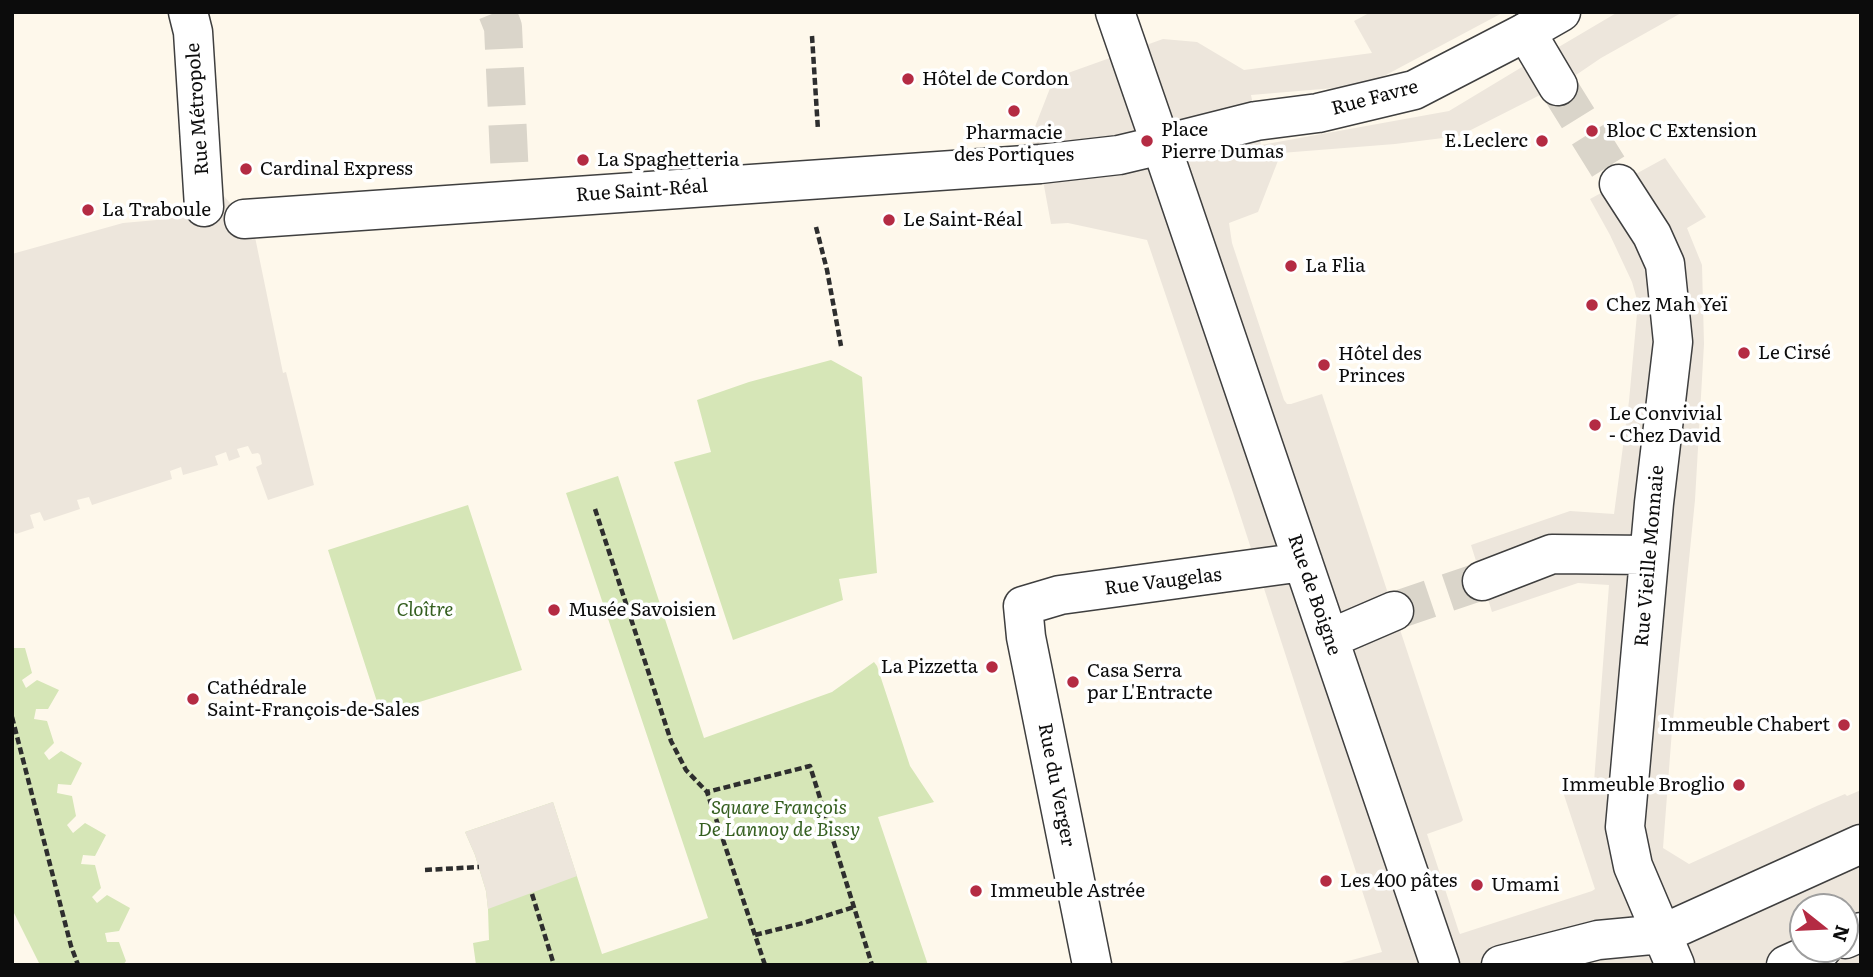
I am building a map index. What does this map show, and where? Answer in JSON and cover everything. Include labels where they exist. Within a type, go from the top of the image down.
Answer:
[{"type":"street","name":"Rue Métropole","points":[[188,12],[193,32],[204,207]]},
{"type":"street","points":[[1115,12],[1161,145]]},
{"type":"street","name":"Rue Favre","points":[[1161,145],[1256,121],[1318,113],[1414,90],[1561,12]]},
{"type":"street","points":[[1526,32],[1558,86]]},
{"type":"street","name":"Rue Saint-Réal","points":[[244,219],[1040,164],[1119,155],[1161,145]]},
{"type":"street","name":"Rue de Boigne","points":[[1161,145],[1440,965]]},
{"type":"street","name":"Rue Vieille Monnaie","points":[[1619,184],[1652,235],[1665,264],[1673,342],[1649,555],[1625,827],[1633,866],[1668,950]]},
{"type":"street","points":[[1482,582],[1552,554],[1649,555]]},
{"type":"street","name":"Rue Vaugelas","points":[[1024,606],[1060,595],[1303,562]]},
{"type":"street","name":"Rue du Verger","points":[[1024,606],[1026,637],[1092,965]]},
{"type":"street","points":[[1329,639],[1394,611]]},
{"type":"street","points":[[1501,965],[1596,948],[1668,950],[1861,844]]},
{"type":"path","points":[[812,36],[812,180],[841,346]]},
{"type":"path","points":[[595,509],[671,741],[686,770],[707,792],[765,965]]},
{"type":"path","points":[[12,717],[78,965]]},
{"type":"path","points":[[707,792],[810,766],[872,965]]},
{"type":"path","points":[[425,870],[479,867]]},
{"type":"path","points":[[532,894],[554,965]]},
{"type":"path","points":[[755,935],[854,907]]},
{"type":"green space","points":[[831,360],[862,377],[877,573],[839,579],[843,600],[733,640],[674,462],[711,452],[697,400],[749,382]]},
{"type":"green space","name":"Square François De Lannoy de Bissy","points":[[618,476],[704,738],[832,692],[874,662],[877,666],[910,766],[934,802],[878,817],[928,965],[476,965],[473,943],[489,940],[488,909],[486,891],[465,832],[553,802],[602,954],[708,918],[566,493]]},
{"type":"green space","name":"Cloître","points":[[468,505],[522,670],[381,714],[328,550]]},
{"type":"green space","points":[[12,648],[25,648],[32,673],[22,680],[26,688],[37,680],[59,690],[48,709],[36,709],[34,719],[47,721],[54,743],[44,753],[49,760],[61,751],[82,763],[71,785],[58,784],[57,793],[72,796],[76,816],[67,825],[73,833],[85,823],[106,835],[95,856],[83,855],[81,864],[95,865],[101,888],[92,897],[97,903],[107,895],[130,908],[119,931],[105,933],[107,942],[119,942],[126,961],[123,965],[40,965],[12,909]]},
{"type":"shaded area","points":[[1371,12],[1504,12],[1384,76],[1358,86],[1251,95],[1261,145],[1449,111],[1527,64],[1542,94],[1459,136],[1281,153],[1258,212],[1229,223],[1232,243],[1284,400],[1291,404],[1322,394],[1463,820],[1427,834],[1460,934],[1595,889],[1563,792],[1594,782],[1609,585],[1578,583],[1492,612],[1471,545],[1570,511],[1614,514],[1629,401],[1638,303],[1632,282],[1590,199],[1665,158],[1706,217],[1687,228],[1702,265],[1704,344],[1695,500],[1663,848],[1689,864],[1819,805],[1861,790],[1861,965],[1333,965],[1382,952],[1233,493],[1147,240],[1068,223],[1051,224],[1040,164],[1031,137],[1054,78],[1163,39],[1197,42],[1244,70],[1372,53],[1354,21]]},
{"type":"shaded area","points":[[1618,12],[1683,12],[1576,75],[1557,48]]},
{"type":"shaded area","points":[[223,195],[244,219],[255,237],[283,373],[286,372],[314,485],[268,500],[256,467],[262,464],[260,455],[252,454],[248,446],[237,449],[240,457],[229,461],[226,452],[215,456],[218,465],[183,475],[181,467],[170,471],[172,479],[92,505],[89,497],[77,500],[80,509],[44,521],[40,512],[30,515],[34,528],[16,534],[12,530],[12,254],[123,223],[168,219],[204,207]]},
{"type":"shaded area","points":[[553,802],[577,876],[488,909],[486,891],[465,832]]},
{"type":"tunnel","points":[[497,12],[503,27],[511,200]]},
{"type":"tunnel","points":[[1558,86],[1619,184]]},
{"type":"tunnel","points":[[1394,611],[1482,581]]},
{"type":"place","name":"Hôtel de Cordon","points":[[908,79]]},
{"type":"place","name":"Pharmacie des Portiques","points":[[1014,111]]},
{"type":"place","name":"Bloc C Extension","points":[[1592,131]]},
{"type":"place","name":"Place Pierre Dumas","points":[[1147,141]]},
{"type":"place","name":"E.Leclerc","points":[[1542,141]]},
{"type":"place","name":"La Spaghetteria","points":[[583,160]]},
{"type":"place","name":"Cardinal Express","points":[[246,169]]},
{"type":"place","name":"La Traboule","points":[[88,210]]},
{"type":"place","name":"Le Saint-Réal","points":[[889,220]]},
{"type":"place","name":"La Flia","points":[[1291,266]]},
{"type":"place","name":"Chez Mah Yeï","points":[[1592,305]]},
{"type":"place","name":"Le Cirsé","points":[[1744,353]]},
{"type":"place","name":"Hôtel des Princes","points":[[1324,365]]},
{"type":"place","name":"Le Convivial - Chez David","points":[[1595,425]]},
{"type":"place","name":"Musée Savoisien","points":[[554,610]]},
{"type":"place","name":"La Pizzetta","points":[[992,667]]},
{"type":"place","name":"Casa Serra par L'Entracte","points":[[1073,682]]},
{"type":"place","name":"Cathédrale Saint-François-de-Sales","points":[[193,699]]},
{"type":"place","name":"Immeuble Chabert","points":[[1844,725]]},
{"type":"place","name":"Immeuble Broglio","points":[[1739,785]]},
{"type":"place","name":"Les 400 pâtes","points":[[1326,881]]},
{"type":"place","name":"Umami","points":[[1477,885]]},
{"type":"place","name":"Immeuble Astrée","points":[[976,891]]}]
